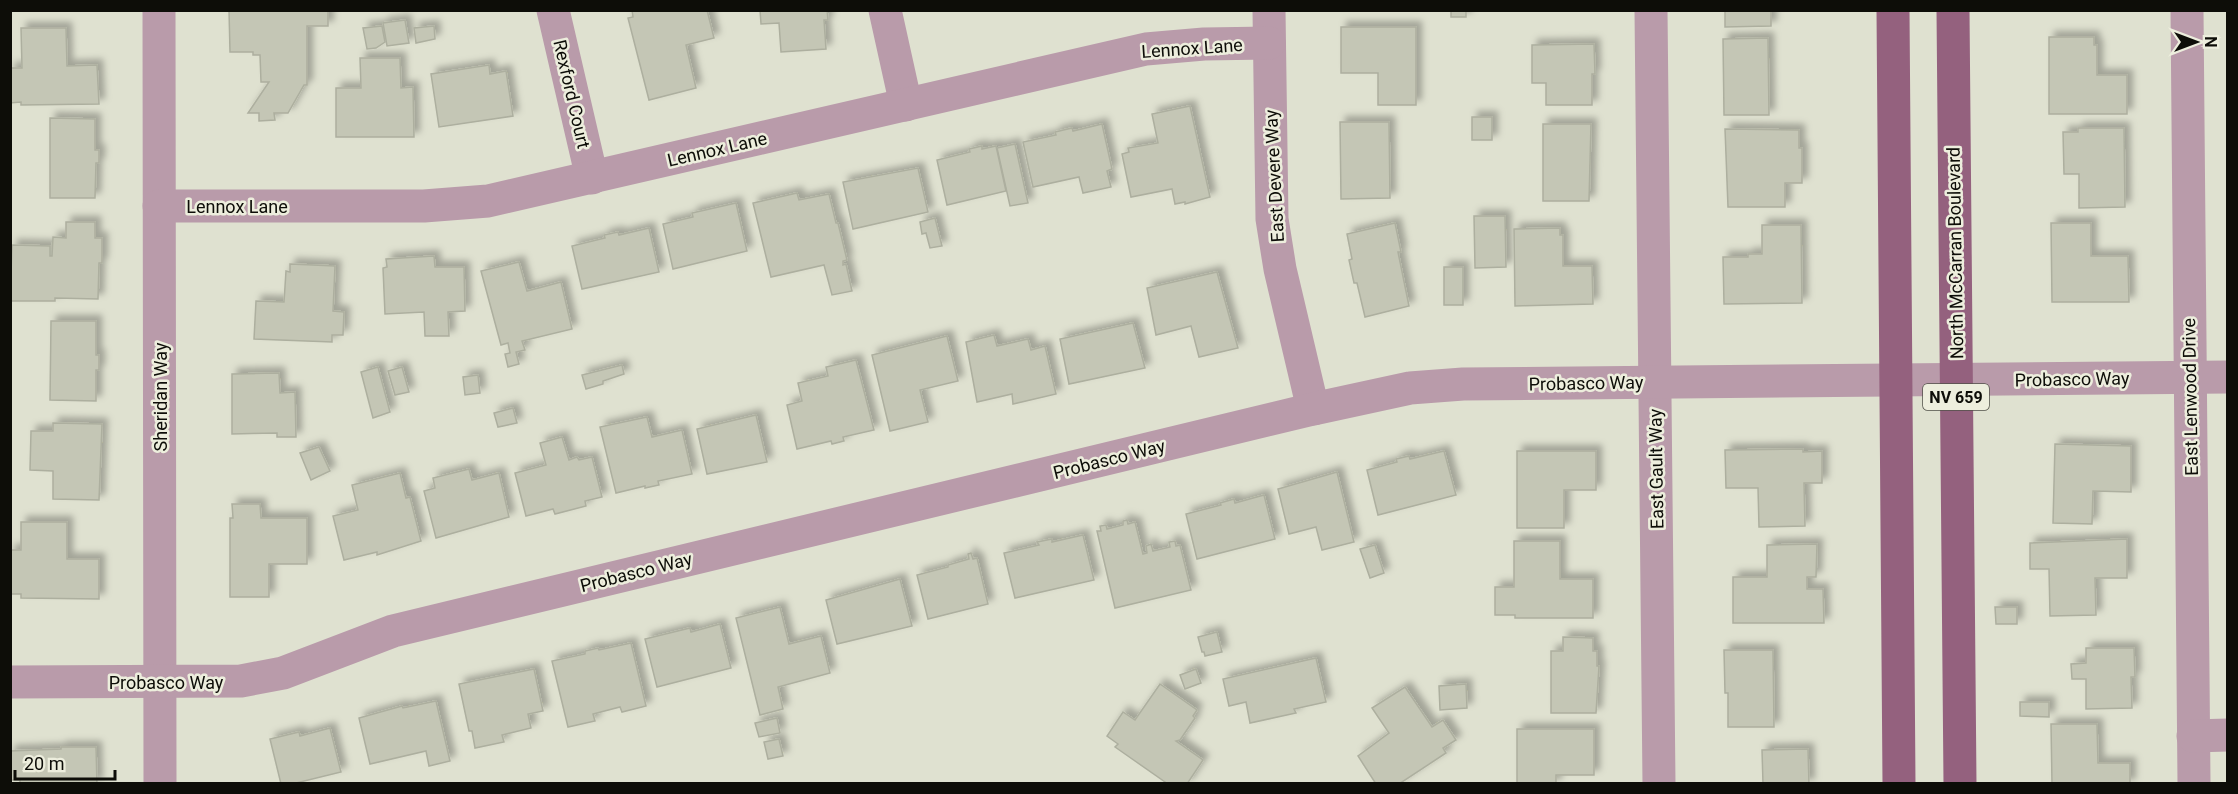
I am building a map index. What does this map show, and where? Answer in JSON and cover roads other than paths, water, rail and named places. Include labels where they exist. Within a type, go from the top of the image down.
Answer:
[{"type":"main road","points":[[1893,10],[1899,783]]},
{"type":"main road","name":"North McCarran Boulevard","points":[[1953,10],[1960,783]]},
{"type":"street","name":"Sheridan Way","points":[[159,10],[160,783]]},
{"type":"street","name":"Rexford Court","points":[[552,10],[592,178]]},
{"type":"street","points":[[885,10],[906,105]]},
{"type":"street","name":"East Devere Way","points":[[1269,10],[1272,219],[1280,269],[1313,409]]},
{"type":"street","name":"East Gault Way","points":[[1651,10],[1659,783]]},
{"type":"street","name":"East Lenwood Drive","points":[[2187,10],[2194,783]]},
{"type":"street","name":"Lennox Lane","points":[[159,206],[424,206],[488,201],[1146,49],[1204,44],[1269,43]]},
{"type":"street","name":"Probasco Way","points":[[10,682],[241,681],[283,674],[393,631],[1313,409],[1410,388],[1463,384],[2228,377]]},
{"type":"street","points":[[2193,736],[2228,735]]}]
